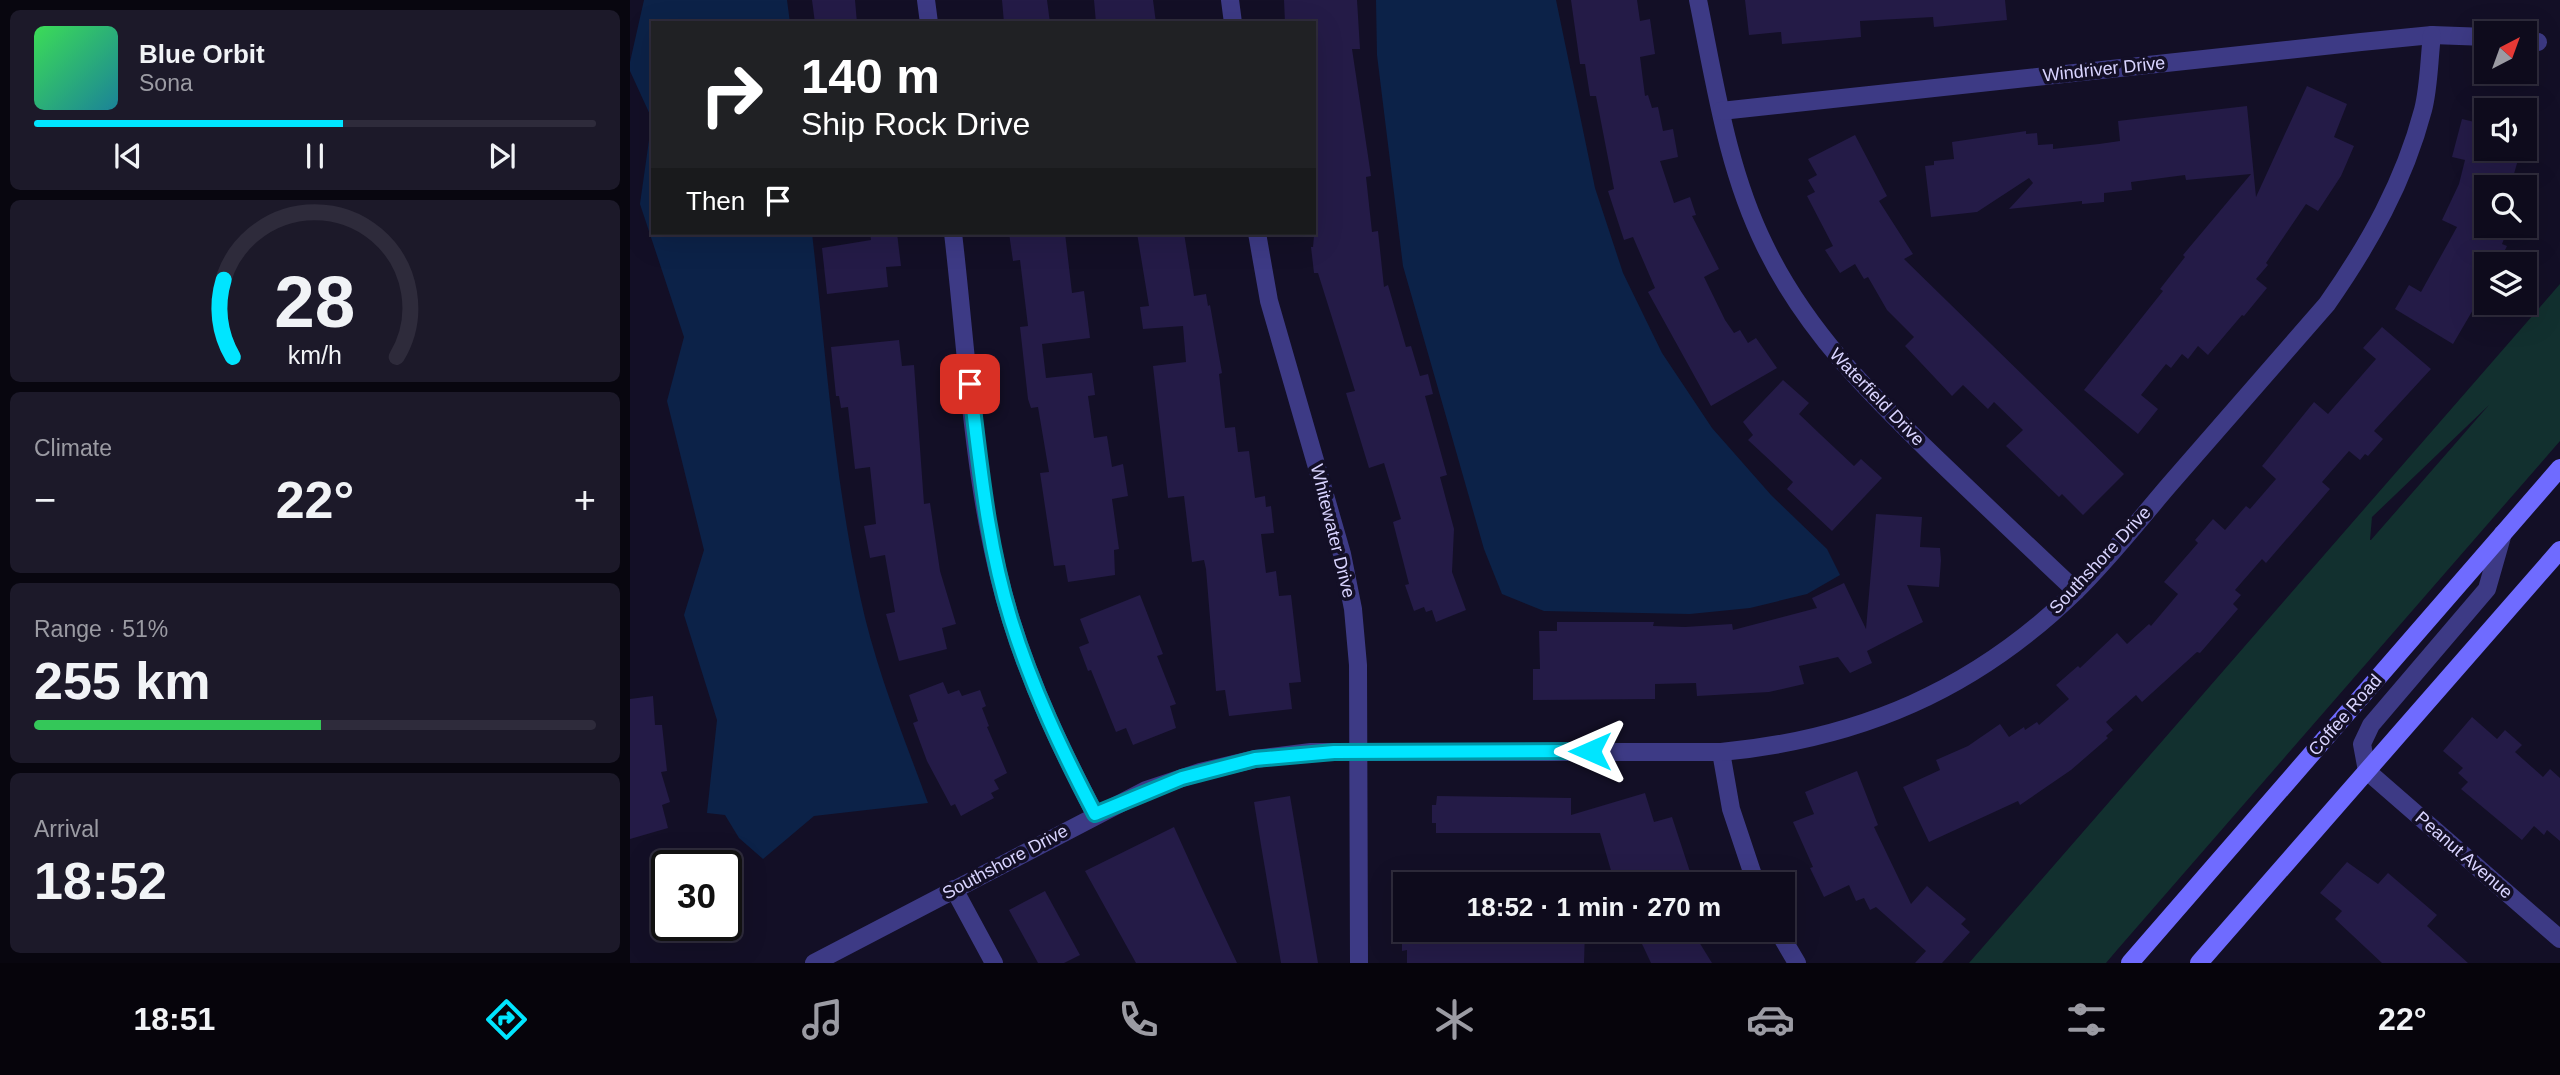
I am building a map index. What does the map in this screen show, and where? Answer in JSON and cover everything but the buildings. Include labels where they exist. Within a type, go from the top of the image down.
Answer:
[{"type":"main road","name":"Coffee Road","points":[[2130,963],[2560,468]]},
{"type":"main road","points":[[2199,963],[2560,550]]},
{"type":"street","points":[[926,0],[929,21]]},
{"type":"street","points":[[1230,0],[1233,21]]},
{"type":"street","name":"Waterfield Drive","points":[[1699,0],[1721,111],[1743,193],[1764,245],[1791,294],[1822,340],[1858,383],[2076,592]]},
{"type":"street","name":"Windriver Drive","points":[[1721,111],[2432,35],[2474,37]]},
{"type":"street","name":"Southshore Drive","points":[[814,963],[1095,814],[1146,790],[1200,772],[1255,759],[1311,752],[1721,752],[1768,748],[1823,737],[1877,720],[1929,698],[1970,675],[2018,643],[2076,592],[2326,304],[2358,259],[2385,211],[2407,160],[2424,108],[2432,35]]},
{"type":"street","points":[[953,235],[982,485],[995,557],[1030,675],[1059,744],[1095,814]]},
{"type":"street","name":"Whitewater Drive","points":[[1257,235],[1269,301],[1342,554],[1351,598],[1358,665],[1361,830],[1359,963]]},
{"type":"street","points":[[2367,771],[2362,744],[2371,725],[2487,589],[2503,533]]},
{"type":"street","points":[[1721,752],[1731,809],[1752,872]]},
{"type":"street","name":"Peanut Avenue","points":[[2367,771],[2560,939]]},
{"type":"street","points":[[954,889],[994,963]]},
{"type":"street","points":[[1785,942],[1797,963]]},
{"type":"green space","points":[[2560,284],[2560,441],[2106,963],[1969,963],[2533,315],[2537,315],[2537,310]],"holes":[[[2489,405],[2371,540],[2372,517]]]},
{"type":"water","points":[[644,0],[787,0],[790,21],[651,21],[651,117],[630,71]]},
{"type":"water","points":[[1376,0],[1556,0],[1595,188],[1623,273],[1662,353],[1712,428],[1771,495],[1827,549],[1840,575],[1807,594],[1750,608],[1690,614],[1544,611],[1502,594],[1484,549],[1403,266],[1377,55]]},
{"type":"water","points":[[651,126],[651,235],[812,235],[837,461],[860,596],[882,675],[928,803],[814,816],[763,859],[739,838],[725,815],[707,813],[717,720],[684,615],[704,550],[667,401],[684,337],[640,204]]},
{"type":"route","points":[[970,384],[992,544],[1010,618],[1059,744],[1095,814],[1146,790],[1200,772],[1255,759],[1311,752],[1590,751]]}]
